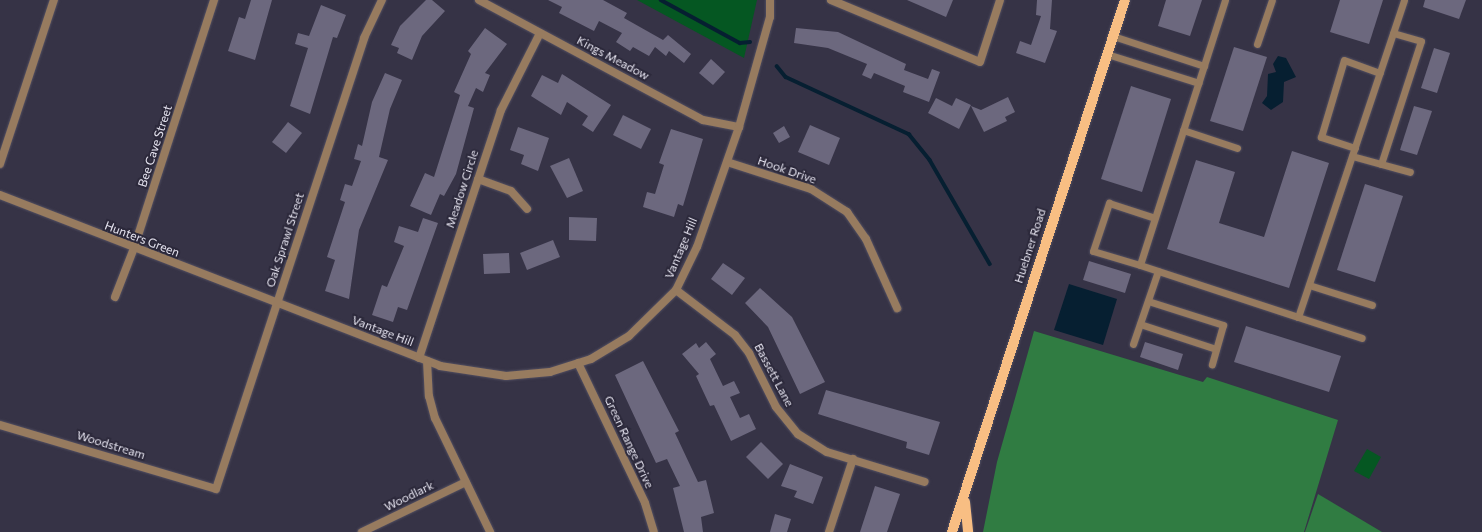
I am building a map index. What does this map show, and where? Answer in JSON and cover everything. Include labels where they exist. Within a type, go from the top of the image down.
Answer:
[{"type":"main road","name":"Huebner Road","points":[[952,532],[965,500],[996,392],[1125,0]]},
{"type":"main road","name":"Huebner Road","points":[[965,500],[968,532]]},
{"type":"street","points":[[0,164],[54,0]]},
{"type":"street","name":"Bee Cave Street","points":[[115,297],[134,248],[214,0]]},
{"type":"street","name":"Oak Sprawl Street","points":[[216,489],[364,38],[382,0]]},
{"type":"street","name":"Kings Meadow","points":[[479,0],[703,120],[739,127]]},
{"type":"street","name":"Vantage Hill","points":[[277,303],[423,360],[461,372],[506,376],[550,372],[578,363],[629,336],[676,290],[697,247],[739,127],[770,16],[770,0]]},
{"type":"street","points":[[831,0],[980,62],[1000,0]]},
{"type":"street","name":"Meadow Circle","points":[[490,532],[432,407],[423,360],[478,179],[501,110],[540,32]]},
{"type":"street","name":"Hook Drive","points":[[727,162],[811,189],[847,212],[866,239],[896,308]]},
{"type":"street","points":[[478,179],[511,191],[527,209]]},
{"type":"street","name":"Hunters Green","points":[[0,195],[277,303]]},
{"type":"street","name":"Bassett Lane","points":[[676,290],[718,319],[739,339],[776,407],[798,434],[827,452],[925,482]]},
{"type":"street","name":"Green Range Drive","points":[[578,363],[644,503],[654,532]]},
{"type":"street","name":"Woodstream","points":[[0,425],[216,489]]},
{"type":"street","points":[[829,532],[853,459]]},
{"type":"street","name":"Woodlark","points":[[362,532],[466,482]]},
{"type":"lane","points":[[1140,265],[1225,0]]},
{"type":"lane","points":[[1258,44],[1272,0]]},
{"type":"lane","points":[[1298,317],[1404,0]]},
{"type":"lane","points":[[1381,164],[1421,41],[1393,33]]},
{"type":"lane","points":[[1113,36],[1204,66]]},
{"type":"lane","points":[[1107,54],[1199,83]]},
{"type":"lane","points":[[1355,148],[1321,137],[1344,60],[1380,73]]},
{"type":"lane","points":[[1183,130],[1237,148]]},
{"type":"lane","points":[[1352,156],[1410,172]]},
{"type":"lane","points":[[1155,218],[1109,204],[1093,251],[1362,338]]},
{"type":"lane","points":[[1133,344],[1158,272]]},
{"type":"lane","points":[[1309,285],[1372,305]]},
{"type":"lane","points":[[1148,301],[1223,325],[1212,364]]},
{"type":"lane","points":[[1140,324],[1216,349]]},
{"type":"green space","points":[[637,0],[757,0],[744,58]]},
{"type":"green space","points":[[1034,331],[1203,382],[1207,377],[1338,420],[1304,532],[983,532],[997,462]]},
{"type":"green space","points":[[1367,449],[1381,457],[1369,479],[1354,471]]},
{"type":"green space","points":[[1318,494],[1382,532],[1305,532]]},
{"type":"water","points":[[1278,56],[1286,58],[1296,77],[1284,82],[1283,102],[1271,110],[1262,103],[1267,96],[1268,74],[1276,72],[1273,64]]},
{"type":"water","points":[[1069,284],[1117,299],[1103,345],[1054,330]]},
{"type":"building","points":[[251,0],[272,0],[255,60],[228,51],[239,17],[245,19]]},
{"type":"building","points":[[426,0],[432,0],[445,11],[422,36],[412,60],[397,53],[399,48],[391,45],[400,26]]},
{"type":"building","points":[[548,0],[603,0],[627,13],[624,18],[663,40],[668,35],[691,54],[684,63],[669,51],[666,56],[655,47],[649,56],[633,47],[630,51],[616,42],[622,33],[599,21],[594,31],[559,13],[562,7]]},
{"type":"building","points":[[907,0],[953,0],[946,17]]},
{"type":"building","points":[[1037,0],[1052,0],[1050,29],[1057,31],[1045,63],[1016,53],[1020,41],[1031,45],[1041,16],[1036,15]]},
{"type":"building","points":[[1166,0],[1202,0],[1190,36],[1158,26]]},
{"type":"building","points":[[1340,0],[1383,0],[1369,44],[1330,32]]},
{"type":"building","points":[[1425,0],[1466,0],[1459,19],[1423,7]]},
{"type":"building","points":[[321,5],[346,15],[337,38],[333,37],[310,114],[290,106],[308,48],[295,44],[298,33],[309,36]]},
{"type":"building","points":[[485,28],[507,44],[485,73],[490,75],[483,92],[476,88],[468,106],[474,108],[456,174],[444,196],[440,194],[431,215],[410,206],[425,173],[434,177],[460,95],[454,92],[471,54],[468,51]]},
{"type":"building","points":[[796,28],[838,32],[906,64],[904,70],[928,79],[932,69],[940,72],[929,102],[903,92],[905,86],[874,73],[871,79],[862,75],[867,64],[828,48],[794,43]]},
{"type":"building","points":[[1234,47],[1267,57],[1243,131],[1210,121]]},
{"type":"building","points":[[1434,48],[1450,53],[1437,93],[1421,88]]},
{"type":"building","points":[[711,59],[725,72],[713,85],[699,73]]},
{"type":"building","points":[[385,73],[402,80],[390,109],[379,157],[388,160],[359,230],[349,299],[325,291],[335,260],[327,257],[345,202],[340,200],[345,184],[352,186],[361,161],[354,159],[358,144],[362,146],[372,102]]},
{"type":"building","points":[[562,74],[611,105],[593,132],[582,125],[588,116],[567,102],[561,115],[531,96],[542,75],[558,83]]},
{"type":"building","points":[[1131,86],[1171,99],[1142,192],[1101,179]]},
{"type":"building","points":[[1008,97],[1015,112],[1005,117],[1007,121],[984,132],[971,106],[981,110]]},
{"type":"building","points":[[936,98],[952,106],[956,98],[971,105],[959,129],[928,113]]},
{"type":"building","points":[[1414,106],[1432,111],[1417,155],[1400,150]]},
{"type":"building","points":[[623,115],[651,129],[641,149],[613,135]]},
{"type":"building","points":[[288,122],[302,133],[286,153],[272,142]]},
{"type":"building","points":[[810,125],[840,138],[829,165],[798,152]]},
{"type":"building","points":[[784,126],[790,137],[779,143],[773,133]]},
{"type":"building","points":[[518,127],[549,138],[538,171],[521,164],[524,155],[510,150]]},
{"type":"building","points":[[671,129],[703,139],[683,206],[678,204],[674,217],[643,207],[647,192],[655,194],[664,165],[659,163]]},
{"type":"building","points":[[1292,151],[1329,163],[1289,288],[1167,249],[1196,160],[1235,172],[1219,223],[1264,237]]},
{"type":"building","points":[[569,158],[583,191],[567,198],[550,166]]},
{"type":"building","points":[[1365,184],[1403,196],[1375,282],[1337,270]]},
{"type":"building","points":[[569,217],[597,218],[596,241],[569,240]]},
{"type":"building","points":[[423,218],[438,223],[407,310],[398,307],[393,322],[372,315],[382,285],[387,287],[404,246],[394,242],[399,226],[418,232]]},
{"type":"building","points":[[553,240],[560,257],[527,270],[520,253]]},
{"type":"building","points":[[509,253],[510,273],[484,274],[483,254]]},
{"type":"building","points":[[1089,261],[1131,274],[1125,293],[1083,280]]},
{"type":"building","points":[[723,263],[745,278],[732,295],[711,279]]},
{"type":"building","points":[[760,288],[792,317],[825,382],[800,394],[768,327],[745,303]]},
{"type":"building","points":[[1246,326],[1341,356],[1329,392],[1234,362]]},
{"type":"building","points":[[706,342],[716,354],[710,359],[723,386],[734,381],[740,393],[730,397],[740,418],[749,414],[756,429],[731,441],[714,405],[710,406],[696,376],[699,374],[682,354],[696,343],[699,348]]},
{"type":"building","points":[[1145,342],[1183,354],[1178,370],[1140,357]]},
{"type":"building","points":[[643,361],[679,431],[675,433],[698,482],[706,480],[714,513],[701,517],[703,532],[684,532],[673,488],[680,486],[667,459],[656,463],[615,375]]},
{"type":"building","points":[[826,390],[940,422],[929,455],[906,448],[907,442],[818,414]]},
{"type":"building","points":[[761,442],[783,464],[768,479],[746,457]]},
{"type":"building","points":[[790,464],[823,477],[813,504],[794,497],[797,491],[781,486]]},
{"type":"building","points":[[875,486],[900,494],[887,532],[860,532]]},
{"type":"building","points":[[775,514],[791,519],[787,532],[770,532]]},
{"type":"waterway","points":[[661,0],[740,43],[750,42]]},
{"type":"waterway","points":[[777,66],[786,77],[909,134],[930,160],[990,264]]}]
